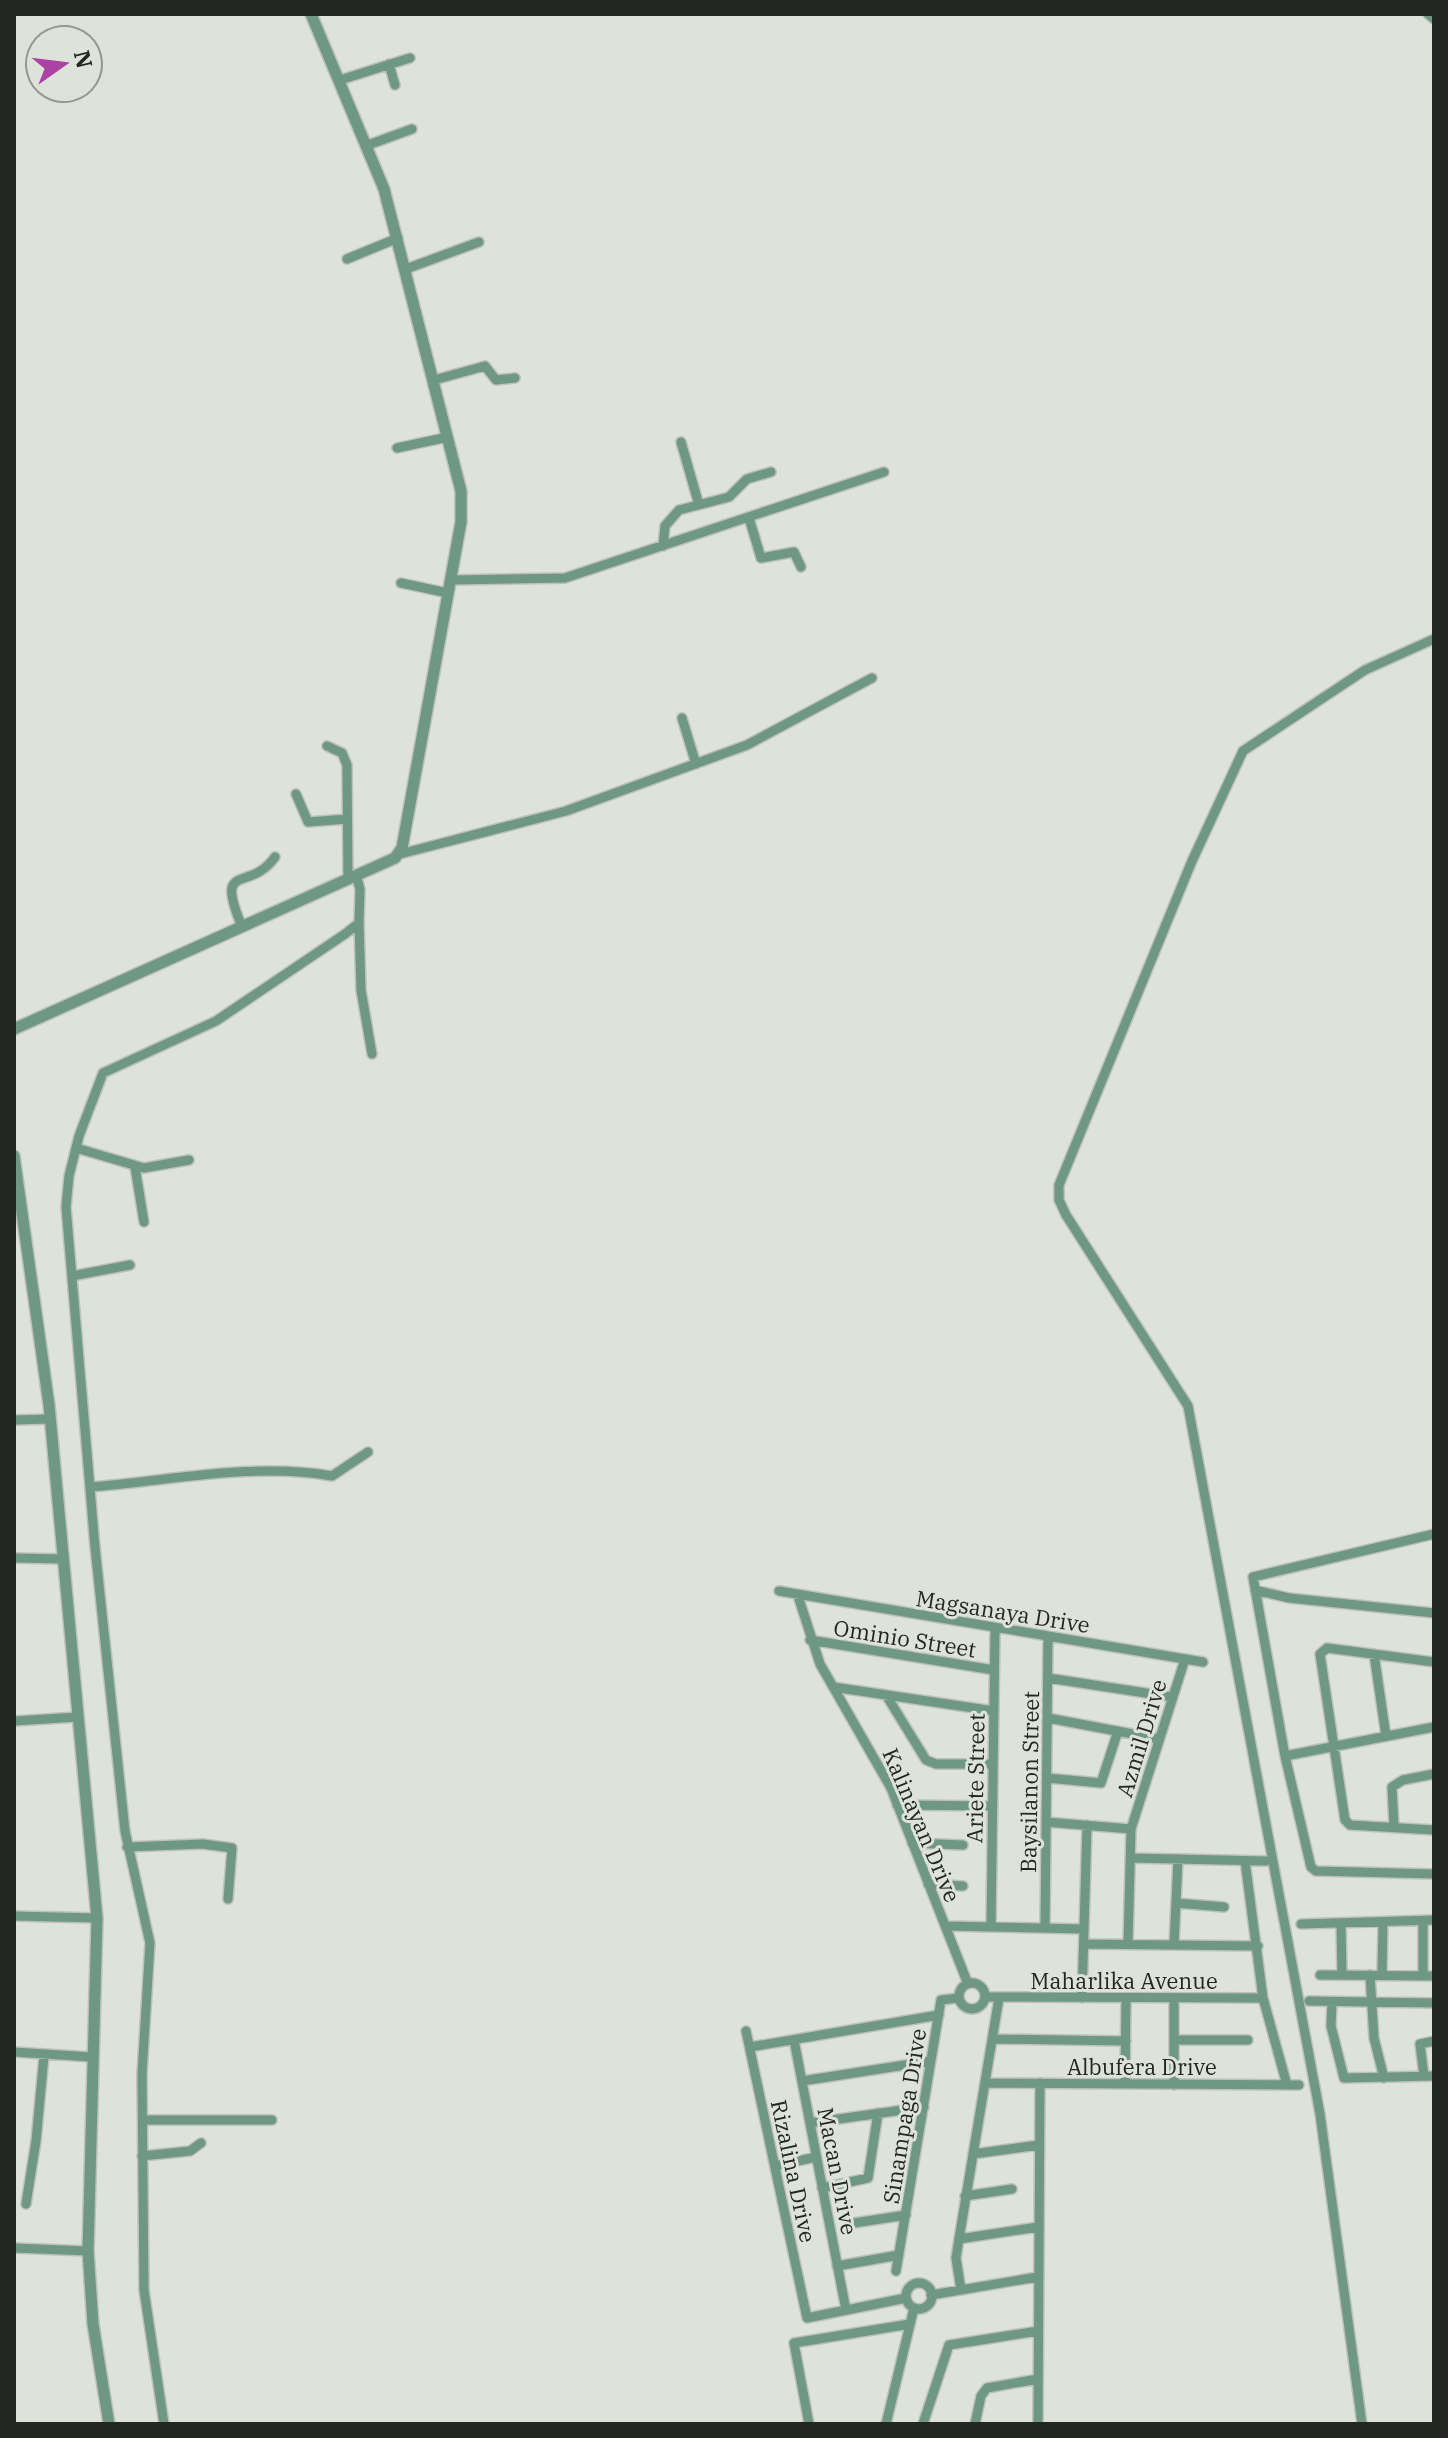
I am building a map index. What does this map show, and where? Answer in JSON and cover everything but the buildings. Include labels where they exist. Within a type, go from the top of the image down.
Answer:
[{"type":"street","points":[[311,14],[368,145],[398,238],[462,503],[419,767],[400,854]]},
{"type":"street","points":[[1428,14],[1434,19]]},
{"type":"street","points":[[340,80],[410,58]]},
{"type":"street","points":[[389,64],[395,85]]},
{"type":"street","points":[[368,145],[412,129]]},
{"type":"street","points":[[347,259],[398,238]]},
{"type":"street","points":[[406,269],[479,242]]},
{"type":"street","points":[[434,380],[485,366],[496,380],[515,378]]},
{"type":"street","points":[[397,448],[448,437]]},
{"type":"street","points":[[681,442],[699,505]]},
{"type":"street","points":[[663,546],[665,526],[671,516],[731,496],[743,481],[771,472]]},
{"type":"street","points":[[451,580],[561,579],[884,472]]},
{"type":"street","points":[[749,518],[761,558],[794,552],[801,567]]},
{"type":"street","points":[[401,583],[448,593]]},
{"type":"street","points":[[1362,2424],[1320,2114],[1188,1406],[1066,1215],[1059,1200],[1059,1185],[1192,861],[1243,751],[1365,670],[1434,639]]},
{"type":"street","points":[[14,1029],[400,854],[566,811],[747,745],[872,678]]},
{"type":"street","points":[[682,718],[696,764]]},
{"type":"street","points":[[327,746],[345,757],[352,877],[361,896],[361,990],[372,1054]]},
{"type":"street","points":[[296,794],[308,822],[347,819]]},
{"type":"street","points":[[242,927],[230,896],[231,888],[234,882],[264,869],[275,857]]},
{"type":"street","points":[[164,2424],[145,2309],[142,2156],[144,2011],[150,1943],[127,1847],[90,1487],[66,1207],[76,1148],[88,1107],[103,1073],[216,1021],[359,923]]},
{"type":"street","points":[[76,1148],[125,1159],[135,1167],[156,1167],[189,1160]]},
{"type":"street","points":[[14,1156],[50,1419],[97,1918],[88,2251],[93,2324],[109,2424]]},
{"type":"street","points":[[135,1167],[144,1222]]},
{"type":"street","points":[[72,1276],[130,1265]]},
{"type":"street","points":[[14,1420],[50,1419]]},
{"type":"street","points":[[90,1487],[270,1472],[315,1471],[332,1476],[368,1452]]},
{"type":"street","points":[[1434,1534],[1255,1574],[1255,1590],[1285,1756],[1308,1861],[1316,1871],[1434,1874]]},
{"type":"street","points":[[14,1558],[63,1559]]},
{"type":"street","points":[[1255,1590],[1289,1598],[1434,1613]]},
{"type":"street","name":"Magsanaya Drive","points":[[779,1591],[1203,1662]]},
{"type":"street","name":"Kalinayan Drive","points":[[798,1596],[810,1640],[833,1687],[879,1763],[968,1984]]},
{"type":"street","name":"Ariete Street","points":[[991,1927],[995,1629]]},
{"type":"street","name":"Baysilanon Street","points":[[1045,1928],[1048,1637]]},
{"type":"street","name":"Ominio Street","points":[[810,1640],[994,1670]]},
{"type":"street","points":[[1434,1662],[1327,1648],[1320,1654],[1345,1820],[1350,1825],[1434,1830]]},
{"type":"street","points":[[1374,1654],[1386,1736]]},
{"type":"street","name":"Azmil Drive","points":[[1128,1944],[1131,1829],[1185,1659]]},
{"type":"street","points":[[1048,1678],[1172,1697]]},
{"type":"street","points":[[833,1687],[994,1711]]},
{"type":"street","points":[[886,1695],[926,1760],[993,1764]]},
{"type":"street","points":[[14,1721],[78,1717]]},
{"type":"street","points":[[1048,1718],[1159,1739]]},
{"type":"street","points":[[1285,1756],[1434,1727]]},
{"type":"street","points":[[1047,1778],[1101,1783],[1118,1731]]},
{"type":"street","points":[[1394,1826],[1392,1787],[1403,1780],[1434,1774]]},
{"type":"street","points":[[897,1805],[992,1806]]},
{"type":"street","points":[[1046,1822],[1131,1829]]},
{"type":"street","points":[[1082,1998],[1087,1825]]},
{"type":"street","points":[[912,1843],[963,1845]]},
{"type":"street","points":[[127,1847],[203,1844],[232,1848],[228,1899]]},
{"type":"street","points":[[1131,1858],[1266,1861]]},
{"type":"street","points":[[1174,1945],[1178,1859]]},
{"type":"street","points":[[1245,1861],[1263,1998],[1287,2085]]},
{"type":"street","points":[[928,1884],[963,1886]]},
{"type":"street","points":[[1176,1903],[1224,1907]]},
{"type":"street","points":[[14,1916],[97,1918]]},
{"type":"street","points":[[1301,1924],[1428,1920],[1423,1976]]},
{"type":"street","points":[[1382,1975],[1383,1922]]},
{"type":"street","points":[[1341,1923],[1342,1975]]},
{"type":"street","points":[[945,1926],[1084,1929]]},
{"type":"street","points":[[1084,1944],[1258,1946]]},
{"type":"street","points":[[1320,1975],[1434,1976]]},
{"type":"street","points":[[1370,1975],[1369,2002],[1384,2078]]},
{"type":"street","points":[[968,1984],[980,1986],[985,1997],[982,2005],[970,2010],[958,1998],[960,1991],[968,1984]]},
{"type":"street","name":"Maharlika Avenue","points":[[985,1997],[1263,1998]]},
{"type":"street","name":"Sinampaga Drive","points":[[896,2271],[941,2000],[958,1998]]},
{"type":"street","points":[[961,2290],[956,2258],[999,1998]]},
{"type":"street","points":[[1125,2084],[1126,1998]]},
{"type":"street","points":[[1174,1998],[1174,2085]]},
{"type":"street","points":[[1309,2001],[1434,2003]]},
{"type":"street","points":[[1332,2002],[1331,2026],[1344,2078],[1429,2076],[1420,2044],[1434,2041]]},
{"type":"street","points":[[750,2047],[939,2015]]},
{"type":"street","name":"Rizalina Drive","points":[[746,2031],[807,2318],[846,2310]]},
{"type":"street","points":[[992,2039],[1126,2041]]},
{"type":"street","name":"Macan Drive","points":[[794,2040],[846,2310]]},
{"type":"street","points":[[1174,2040],[1248,2040]]},
{"type":"street","points":[[14,2052],[91,2057]]},
{"type":"street","points":[[26,2204],[44,2056]]},
{"type":"street","points":[[802,2081],[931,2061]]},
{"type":"street","name":"Albufera Drive","points":[[985,2083],[1299,2085]]},
{"type":"street","points":[[1038,2424],[1040,2083]]},
{"type":"street","points":[[810,2123],[924,2107]]},
{"type":"street","points":[[822,2188],[868,2178],[878,2113]]},
{"type":"street","points":[[143,2120],[272,2120]]},
{"type":"street","points":[[142,2156],[190,2151],[201,2143]]},
{"type":"street","points":[[973,2154],[1039,2145]]},
{"type":"street","points":[[775,2166],[816,2157]]},
{"type":"street","points":[[965,2196],[1012,2189]]},
{"type":"street","points":[[854,2223],[906,2215]]},
{"type":"street","points":[[959,2239],[1038,2227]]},
{"type":"street","points":[[14,2248],[88,2251]]},
{"type":"street","points":[[837,2266],[899,2255]]},
{"type":"street","points":[[931,2295],[1037,2277]]},
{"type":"street","points":[[906,2298],[908,2289],[919,2283],[927,2287],[931,2295]]},
{"type":"street","points":[[914,2308],[926,2306],[931,2295]]},
{"type":"street","points":[[846,2310],[906,2298]]},
{"type":"street","points":[[906,2298],[914,2308]]},
{"type":"street","points":[[886,2424],[914,2308]]},
{"type":"street","points":[[809,2424],[794,2343],[910,2324]]},
{"type":"street","points":[[923,2424],[949,2345],[1038,2331]]},
{"type":"street","points":[[975,2424],[981,2396],[987,2388],[1038,2379]]}]
